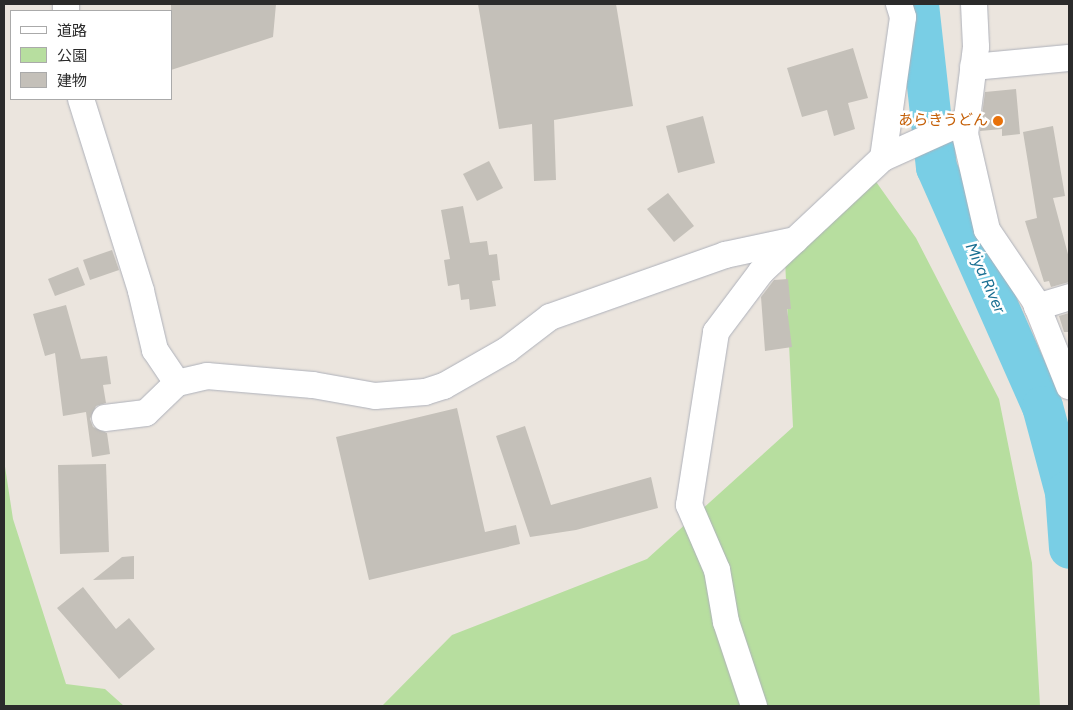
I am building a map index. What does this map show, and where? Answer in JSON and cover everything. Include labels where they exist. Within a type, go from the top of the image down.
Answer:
[{"type":"street","points":[[889,155],[903,17],[899,4]]},
{"type":"street","points":[[974,4],[973,67],[960,122],[965,134],[987,230],[1037,306],[1069,386]]},
{"type":"street","points":[[973,67],[1069,65]]},
{"type":"street","points":[[81,100],[141,291],[155,350],[176,383]]},
{"type":"street","points":[[754,706],[726,622],[717,570],[689,505],[716,332],[761,272],[889,155],[960,122]]},
{"type":"street","points":[[105,418],[146,413],[176,383],[207,376],[313,385],[374,396],[426,392],[444,386],[507,350],[550,317],[725,255],[796,240]]},
{"type":"street","points":[[1037,306],[1069,298]]},
{"type":"green space","points":[[862,162],[916,238],[999,399],[1032,563],[1040,706],[382,706],[452,635],[647,559],[793,427],[784,239]]},
{"type":"green space","points":[[4,460],[13,519],[66,684],[105,689],[124,706],[4,706]]},
{"type":"building","points":[[171,4],[276,4],[273,37],[172,70]]},
{"type":"building","points":[[478,4],[616,4],[633,106],[554,120],[556,180],[534,181],[532,124],[499,129]]},
{"type":"building","points":[[853,48],[868,98],[848,103],[855,129],[834,136],[827,110],[802,117],[787,68]]},
{"type":"building","name":"あらきうどん","points":[[1016,89],[1020,134],[1002,136],[1002,129],[980,131],[985,92]]},
{"type":"building","points":[[703,116],[715,163],[678,173],[666,126]]},
{"type":"building","points":[[1053,126],[1065,196],[1053,198],[1069,258],[1069,282],[1051,287],[1049,281],[1044,282],[1025,221],[1037,218],[1023,132]]},
{"type":"building","points":[[489,161],[503,188],[477,201],[463,174]]},
{"type":"building","points":[[668,193],[694,226],[674,242],[647,209]]},
{"type":"building","points":[[463,206],[470,243],[487,241],[489,255],[497,254],[500,280],[492,281],[496,306],[470,310],[469,299],[461,300],[459,284],[448,286],[444,260],[450,259],[441,210]]},
{"type":"building","points":[[112,250],[119,270],[90,280],[83,260]]},
{"type":"building","points":[[78,267],[85,285],[55,296],[48,279]]},
{"type":"building","points":[[788,279],[791,309],[787,309],[792,347],[765,351],[761,297],[774,280]]},
{"type":"building","points":[[66,305],[81,359],[107,356],[111,384],[103,385],[106,403],[96,406],[90,419],[93,427],[107,433],[110,454],[92,457],[86,412],[63,416],[55,353],[45,356],[33,314]]},
{"type":"building","points":[[1069,313],[1069,332],[1064,332],[1059,316]]},
{"type":"building","points":[[457,408],[485,532],[516,525],[520,544],[369,580],[336,437]]},
{"type":"building","points":[[525,426],[551,505],[651,477],[658,508],[576,530],[530,537],[496,436]]},
{"type":"building","points":[[106,464],[109,552],[60,554],[58,465]]},
{"type":"building","points":[[134,556],[134,579],[93,580],[122,557]]},
{"type":"building","points":[[83,587],[116,629],[129,618],[155,649],[119,679],[57,608]]},
{"type":"waterway","name":"Miya River","points":[[918,4],[936,167],[1042,406],[1065,492],[1069,548]]},
{"type":"place","name":"あらきうどん","points":[[998,121]]}]
